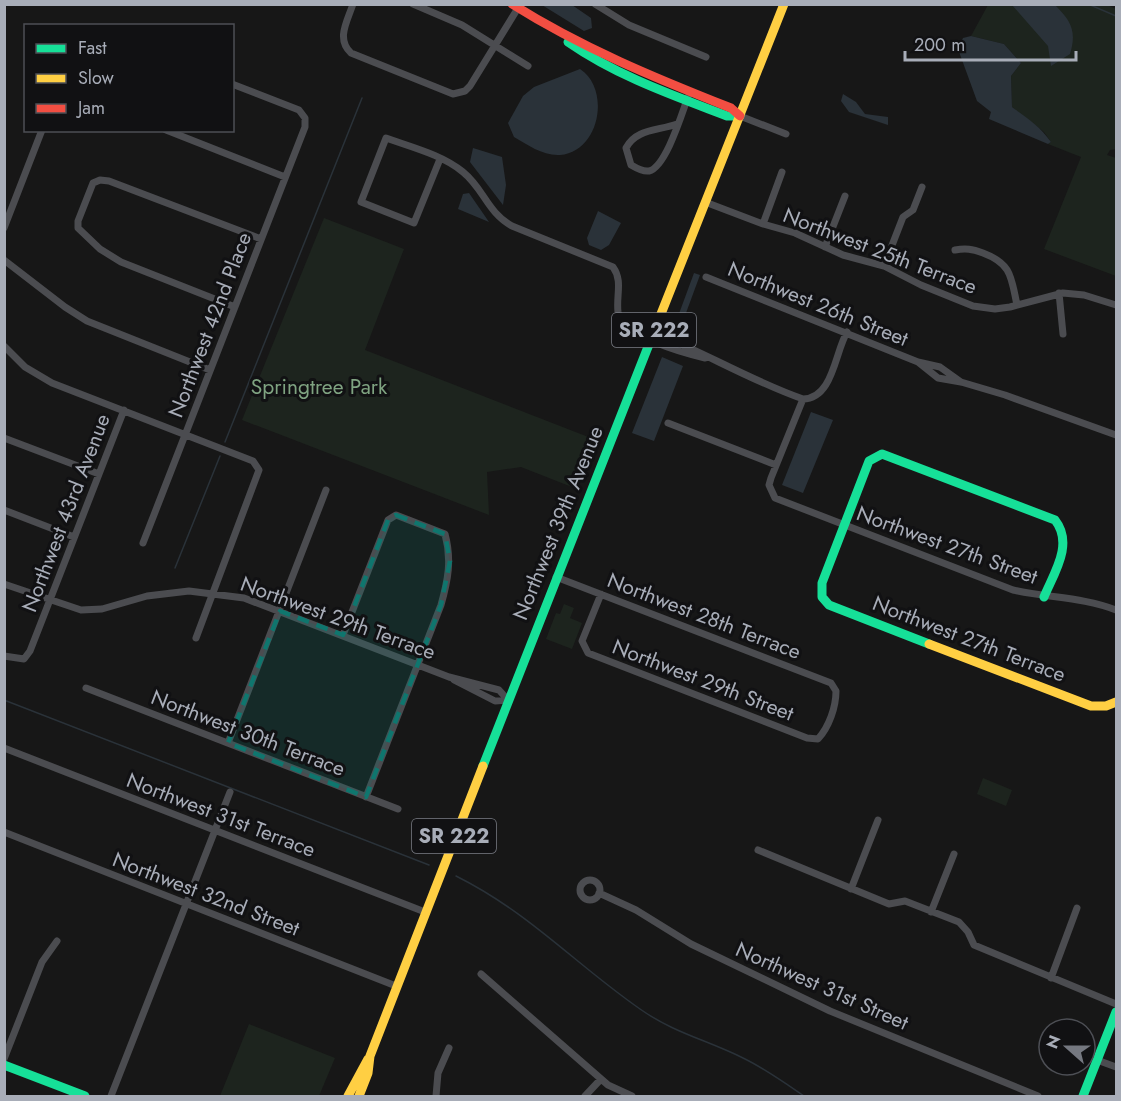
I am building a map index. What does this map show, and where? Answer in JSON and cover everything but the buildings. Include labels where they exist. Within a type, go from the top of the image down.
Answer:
[{"type":"main road","name":"Northwest 39th Avenue","points":[[359,1096],[368,1073],[370,1056],[396,986],[784,4]]},
{"type":"main road","points":[[517,6],[560,34],[688,96],[731,108],[740,116]]},
{"type":"main road","points":[[844,525],[869,461],[882,454],[1055,520],[1064,531],[1065,542],[1044,597]]},
{"type":"main road","name":"Northwest 27th Terrace","points":[[844,525],[822,583],[822,597],[829,604],[1091,706],[1106,706],[1116,702]]},
{"type":"main road","points":[[1097,1060],[1116,1012]]},
{"type":"main road","name":"Northwest 39th Avenue","points":[[348,1096],[360,1070],[370,1056]]},
{"type":"main road","points":[[4,1065],[85,1096]]},
{"type":"main road","points":[[1083,1096],[1090,1077]]},
{"type":"street","points":[[353,4],[342,37],[343,46],[351,53],[453,94],[465,91],[470,86],[517,6]]},
{"type":"street","points":[[413,4],[462,25],[528,66]]},
{"type":"street","points":[[595,4],[629,25],[706,57]]},
{"type":"street","name":"Northwest 42nd Place","points":[[143,543],[305,127],[305,118],[299,110],[234,85]]},
{"type":"street","points":[[677,124],[660,130],[639,133],[631,138],[626,148],[631,165],[642,171],[650,171],[656,167],[666,153],[688,96]]},
{"type":"street","points":[[740,116],[786,134]]},
{"type":"street","points":[[4,228],[41,132]]},
{"type":"street","points":[[171,132],[285,177]]},
{"type":"street","points":[[440,159],[414,223],[361,202],[386,138],[453,164],[470,178],[498,218],[512,226],[613,267],[618,274],[620,319],[630,329],[652,336],[685,354],[705,358],[803,399],[816,396],[825,386],[847,332]]},
{"type":"street","points":[[763,224],[782,172]]},
{"type":"street","points":[[235,307],[120,262],[100,249],[78,228],[78,221],[93,183],[100,180],[108,181],[261,239]]},
{"type":"street","points":[[885,266],[903,217],[913,210],[922,187]]},
{"type":"street","points":[[825,247],[845,196]]},
{"type":"street","name":"Northwest 25th Terrace","points":[[705,202],[763,224],[795,233],[843,255],[885,266],[921,285],[973,306],[995,309],[1059,294],[1084,295],[1116,305]]},
{"type":"street","points":[[955,250],[968,247],[1003,262],[1009,272],[1017,305]]},
{"type":"street","points":[[4,260],[87,321],[210,370]]},
{"type":"street","name":"Northwest 26th Street","points":[[706,277],[918,362],[932,376],[961,382],[1116,435]]},
{"type":"street","points":[[1059,294],[1063,334]]},
{"type":"street","points":[[4,346],[25,367],[52,383],[253,461],[259,470],[196,638]]},
{"type":"street","points":[[668,423],[776,465],[803,399]]},
{"type":"street","name":"Northwest 43rd Avenue","points":[[4,656],[24,659],[30,651],[124,410]]},
{"type":"street","points":[[4,438],[99,474]]},
{"type":"street","name":"Northwest 27th Street","points":[[776,465],[770,485],[772,492],[781,501],[1013,590],[1044,597],[1082,599],[1116,610]]},
{"type":"street","points":[[228,743],[326,490]]},
{"type":"street","points":[[4,510],[74,537]]},
{"type":"street","points":[[343,635],[384,528],[396,515],[445,534],[450,561],[448,581],[366,797]]},
{"type":"street","name":"Northwest 28th Terrace","points":[[556,577],[831,683],[836,691],[836,702],[818,738]]},
{"type":"street","name":"Northwest 29th Terrace","points":[[4,584],[81,610],[102,609],[147,596],[189,591],[214,592],[244,598],[418,664],[449,677],[491,700],[508,700]]},
{"type":"street","name":"Northwest 29th Street","points":[[601,594],[582,641],[583,648],[596,656],[807,738],[818,738]]},
{"type":"street","name":"Northwest 29th Terrace","points":[[449,677],[499,690],[508,700]]},
{"type":"street","name":"Northwest 30th Terrace","points":[[86,688],[398,809]]},
{"type":"street","name":"Northwest 31st Terrace","points":[[4,748],[425,912]]},
{"type":"street","points":[[111,1096],[230,792]]},
{"type":"street","points":[[851,889],[878,820]]},
{"type":"street","name":"Northwest 32nd Street","points":[[4,832],[396,986]]},
{"type":"street","points":[[758,850],[889,904],[906,901],[959,922],[968,932],[974,945],[1116,1004]]},
{"type":"street","points":[[931,912],[954,854]]},
{"type":"street","name":"Northwest 31st Street","points":[[599,893],[636,910],[691,944],[830,1011],[1038,1096]]},
{"type":"street","points":[[1050,978],[1077,908]]},
{"type":"street","points":[[4,1059],[42,962],[57,940]]},
{"type":"street","points":[[481,974],[601,1079],[632,1096]]},
{"type":"street","points":[[436,1096],[438,1073],[449,1048]]},
{"type":"street","points":[[1097,1060],[1116,1067]]},
{"type":"street","points":[[585,1096],[601,1079]]},
{"type":"highlighted area","points":[[396,515],[445,534],[450,561],[441,605],[366,797],[228,743],[280,611],[343,635],[388,520]]},
{"type":"green space","points":[[1105,4],[1116,9],[1116,149],[1110,150],[1107,155],[1116,158],[1116,276],[1044,249],[1081,157],[1048,144],[1051,142],[1044,132],[1012,107],[1011,76],[1021,63],[1004,44],[971,36],[988,5]]},
{"type":"green space","name":"Springtree Park","points":[[324,218],[404,249],[365,350],[596,440],[577,489],[521,467],[487,472],[489,515],[242,420]]},
{"type":"green space","points":[[564,604],[574,608],[570,618],[582,623],[572,649],[546,639],[556,613],[560,614]]},
{"type":"green space","points":[[983,778],[1012,790],[1006,806],[977,794]]},
{"type":"green space","points":[[249,1024],[335,1058],[319,1096],[220,1096]]},
{"type":"shaded area","points":[[542,5],[572,5],[591,18],[592,28],[584,31]]},
{"type":"shaded area","points":[[1012,5],[1055,5],[1069,21],[1073,33],[1070,54],[1051,66],[1048,46]]},
{"type":"shaded area","points":[[971,36],[1004,44],[1021,63],[1011,76],[1012,107],[1038,127],[1051,142],[1048,144],[989,119],[991,112],[977,101],[958,49],[963,38]]},
{"type":"shaded area","points":[[580,69],[590,78],[596,90],[598,104],[597,118],[592,132],[584,143],[574,151],[554,155],[536,149],[514,137],[508,123],[523,96],[534,87]]},
{"type":"shaded area","points":[[843,94],[856,102],[865,114],[888,117],[888,125],[849,112],[841,101]]},
{"type":"shaded area","points":[[473,148],[502,157],[506,185],[503,205],[470,162]]},
{"type":"shaded area","points":[[469,193],[489,222],[458,209],[463,194]]},
{"type":"shaded area","points":[[598,211],[621,223],[609,245],[601,250],[589,245],[587,238]]},
{"type":"shaded area","points":[[694,273],[700,275],[679,332],[673,330]]},
{"type":"shaded area","points":[[662,357],[683,366],[654,441],[632,433]]},
{"type":"shaded area","points":[[811,412],[833,420],[803,493],[782,485]]},
{"type":"waterway","points":[[1088,4],[1116,16]]},
{"type":"waterway","points":[[225,442],[362,98]]},
{"type":"waterway","points":[[175,568],[220,456]]},
{"type":"waterway","points":[[4,700],[429,865]]},
{"type":"waterway","points":[[456,876],[482,890],[530,922],[640,1009],[678,1030],[751,1062],[804,1096]]},
{"type":"traffic: fast","points":[[568,42],[606,65],[645,84],[727,116],[740,116]]},
{"type":"traffic: fast","points":[[483,766],[657,324]]},
{"type":"traffic: fast","points":[[929,644],[829,605],[822,597],[822,583],[869,461],[882,454],[1055,520],[1063,539],[1063,549],[1044,597]]},
{"type":"traffic: fast","points":[[1083,1096],[1116,1012]]},
{"type":"traffic: fast","points":[[4,1065],[85,1096]]},
{"type":"traffic: slow","points":[[657,324],[784,4]]},
{"type":"traffic: slow","points":[[929,644],[1091,706],[1106,706],[1116,702]]},
{"type":"traffic: slow","points":[[359,1096],[368,1073],[370,1056],[483,766]]},
{"type":"traffic: slow","points":[[348,1096],[368,1059]]},
{"type":"traffic: jam","points":[[512,4],[565,35],[647,74],[731,108],[740,116]]}]
